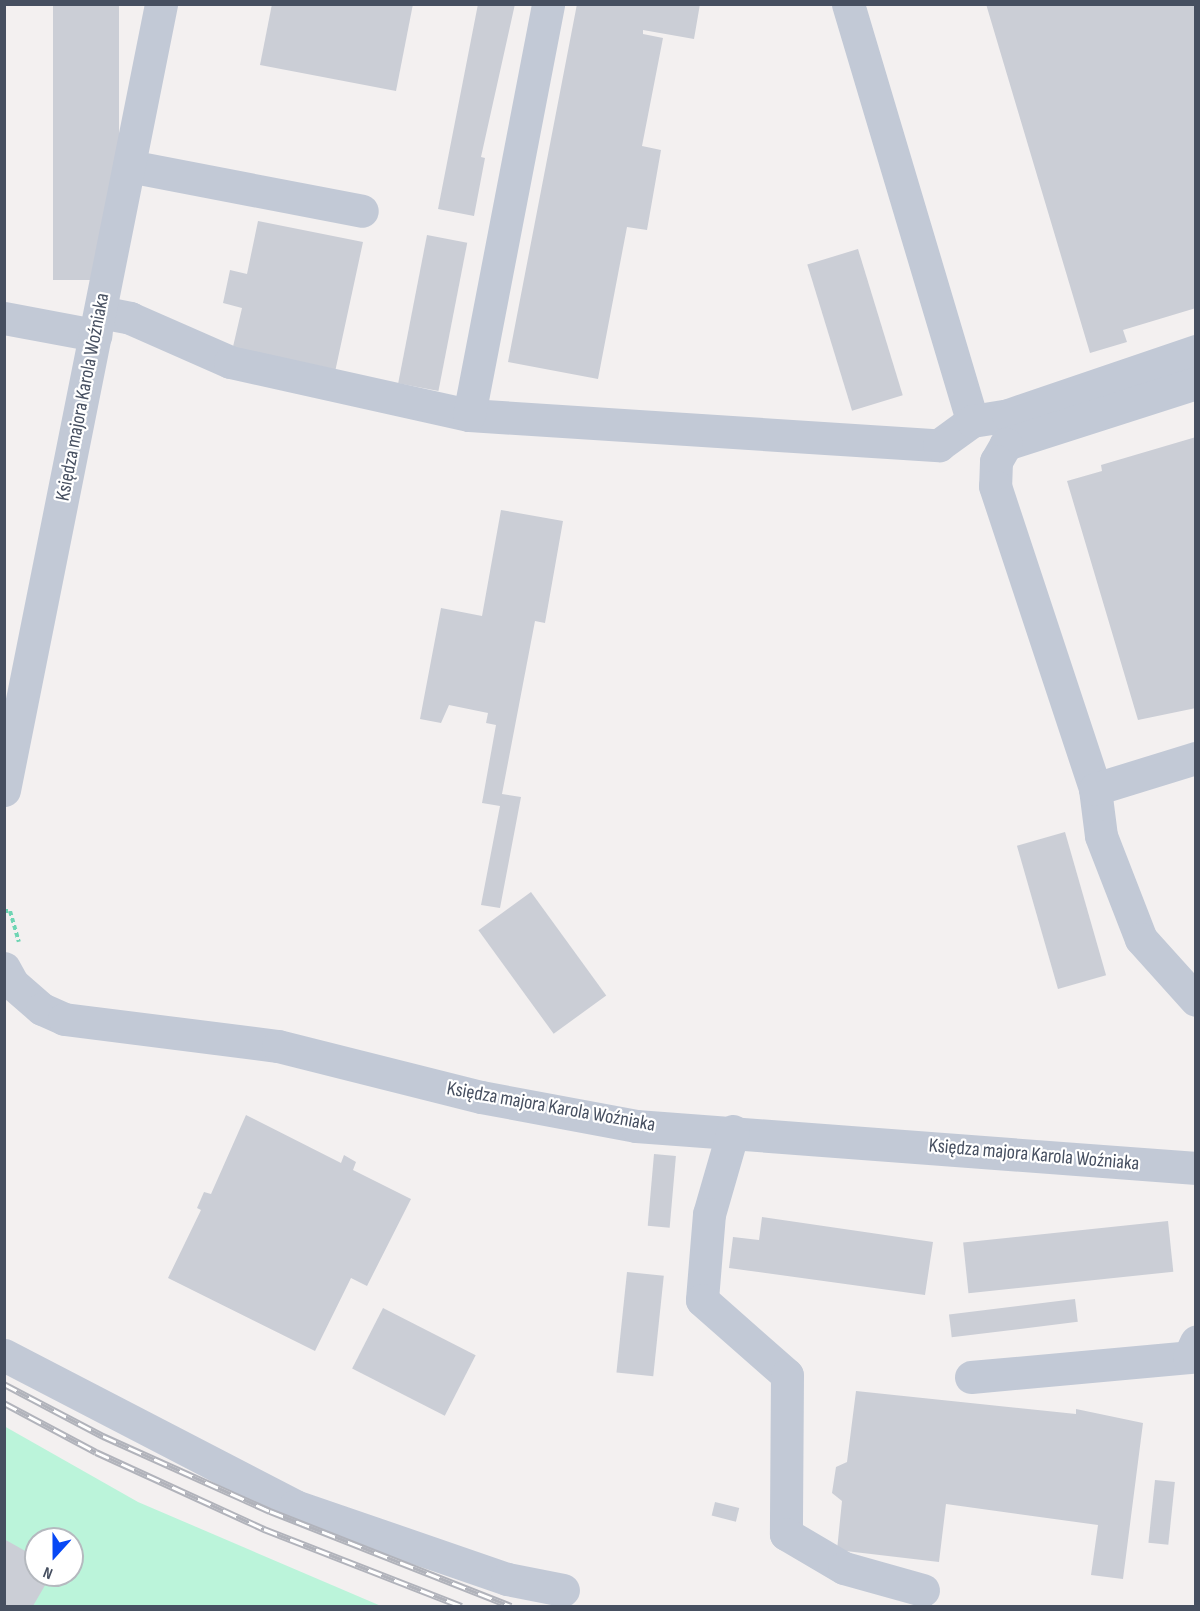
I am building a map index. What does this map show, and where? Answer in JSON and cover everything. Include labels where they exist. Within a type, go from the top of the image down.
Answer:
[{"type":"street","name":"Księdza majora Karola Woźniaka","points":[[4,790],[161,4]]},
{"type":"street","points":[[469,416],[548,4]]},
{"type":"street","points":[[848,4],[972,421]]},
{"type":"street","points":[[129,166],[362,211]]},
{"type":"street","points":[[4,318],[97,324],[130,318],[230,362],[469,416],[939,445],[972,421],[1008,415],[1196,351]]},
{"type":"street","points":[[1196,383],[1006,444],[996,461],[1001,515],[1095,789],[1101,836],[1140,939],[1196,1000]]},
{"type":"street","points":[[1095,789],[1196,758]]},
{"type":"street","name":"Księdza majora Karola Woźniaka","points":[[14,959],[13,984],[42,1009],[64,1019],[278,1046],[481,1096],[636,1126],[733,1131],[1196,1168]]},
{"type":"street","points":[[733,1131],[709,1214],[702,1300],[788,1376],[786,1534],[843,1568],[923,1590]]},
{"type":"street","points":[[971,1377],[1189,1357],[1196,1342]]},
{"type":"street","points":[[4,1354],[295,1506],[507,1579],[549,1600]]},
{"type":"path","points":[[4,911],[10,911],[14,959]]},
{"type":"green space","points":[[4,1426],[138,1502],[381,1606],[5,1606]]},
{"type":"building","points":[[53,4],[119,4],[119,280],[53,280]]},
{"type":"building","points":[[272,4],[413,4],[396,91],[260,65]]},
{"type":"building","points":[[478,4],[515,4],[481,157],[485,158],[474,216],[438,209]]},
{"type":"building","points":[[577,4],[700,4],[694,39],[643,30],[643,34],[663,38],[642,146],[661,150],[647,230],[627,227],[598,379],[508,362]]},
{"type":"building","points":[[986,4],[1196,4],[1196,308],[1123,330],[1127,342],[1090,353]]},
{"type":"building","points":[[258,221],[363,242],[335,372],[232,351],[242,308],[223,303],[230,270],[247,274]]},
{"type":"building","points":[[427,235],[467,243],[438,391],[398,383]]},
{"type":"building","points":[[858,249],[903,395],[852,411],[807,264]]},
{"type":"building","points":[[1196,437],[1196,708],[1138,720],[1067,481],[1102,471],[1101,465]]},
{"type":"building","points":[[501,510],[563,521],[545,623],[535,621],[502,794],[521,797],[500,908],[481,905],[500,806],[482,803],[496,725],[486,723],[488,713],[449,705],[441,723],[420,719],[441,608],[482,616]]},
{"type":"building","points":[[1065,832],[1106,975],[1058,989],[1017,846]]},
{"type":"building","points":[[531,892],[606,996],[554,1034],[478,930]]},
{"type":"building","points":[[246,1115],[341,1163],[344,1155],[356,1162],[353,1170],[411,1199],[367,1286],[351,1278],[315,1351],[168,1278],[201,1210],[197,1208],[204,1192],[211,1194]]},
{"type":"building","points":[[654,1154],[676,1156],[670,1228],[648,1226]]},
{"type":"building","points":[[762,1217],[933,1242],[925,1295],[729,1268],[733,1237],[759,1240]]},
{"type":"building","points":[[1168,1221],[1173,1272],[968,1293],[963,1243]]},
{"type":"building","points":[[627,1272],[664,1276],[653,1376],[616,1372]]},
{"type":"building","points":[[1075,1299],[1078,1322],[952,1337],[949,1314]]},
{"type":"building","points":[[383,1308],[476,1355],[445,1416],[352,1369]]},
{"type":"building","points":[[856,1391],[1076,1414],[1076,1409],[1143,1423],[1123,1579],[1091,1575],[1098,1525],[946,1504],[939,1562],[837,1550],[842,1501],[832,1493],[836,1467],[847,1462]]},
{"type":"building","points":[[1155,1480],[1175,1482],[1168,1545],[1148,1543]]},
{"type":"building","points":[[715,1502],[739,1508],[736,1522],[712,1516]]},
{"type":"building","points":[[4,1539],[24,1550],[24,1587],[44,1587],[33,1606],[4,1606]]},
{"type":"railway","points":[[4,1384],[103,1436],[270,1511],[511,1606]]},
{"type":"railway","points":[[4,1403],[96,1452],[264,1529],[462,1606]]}]
